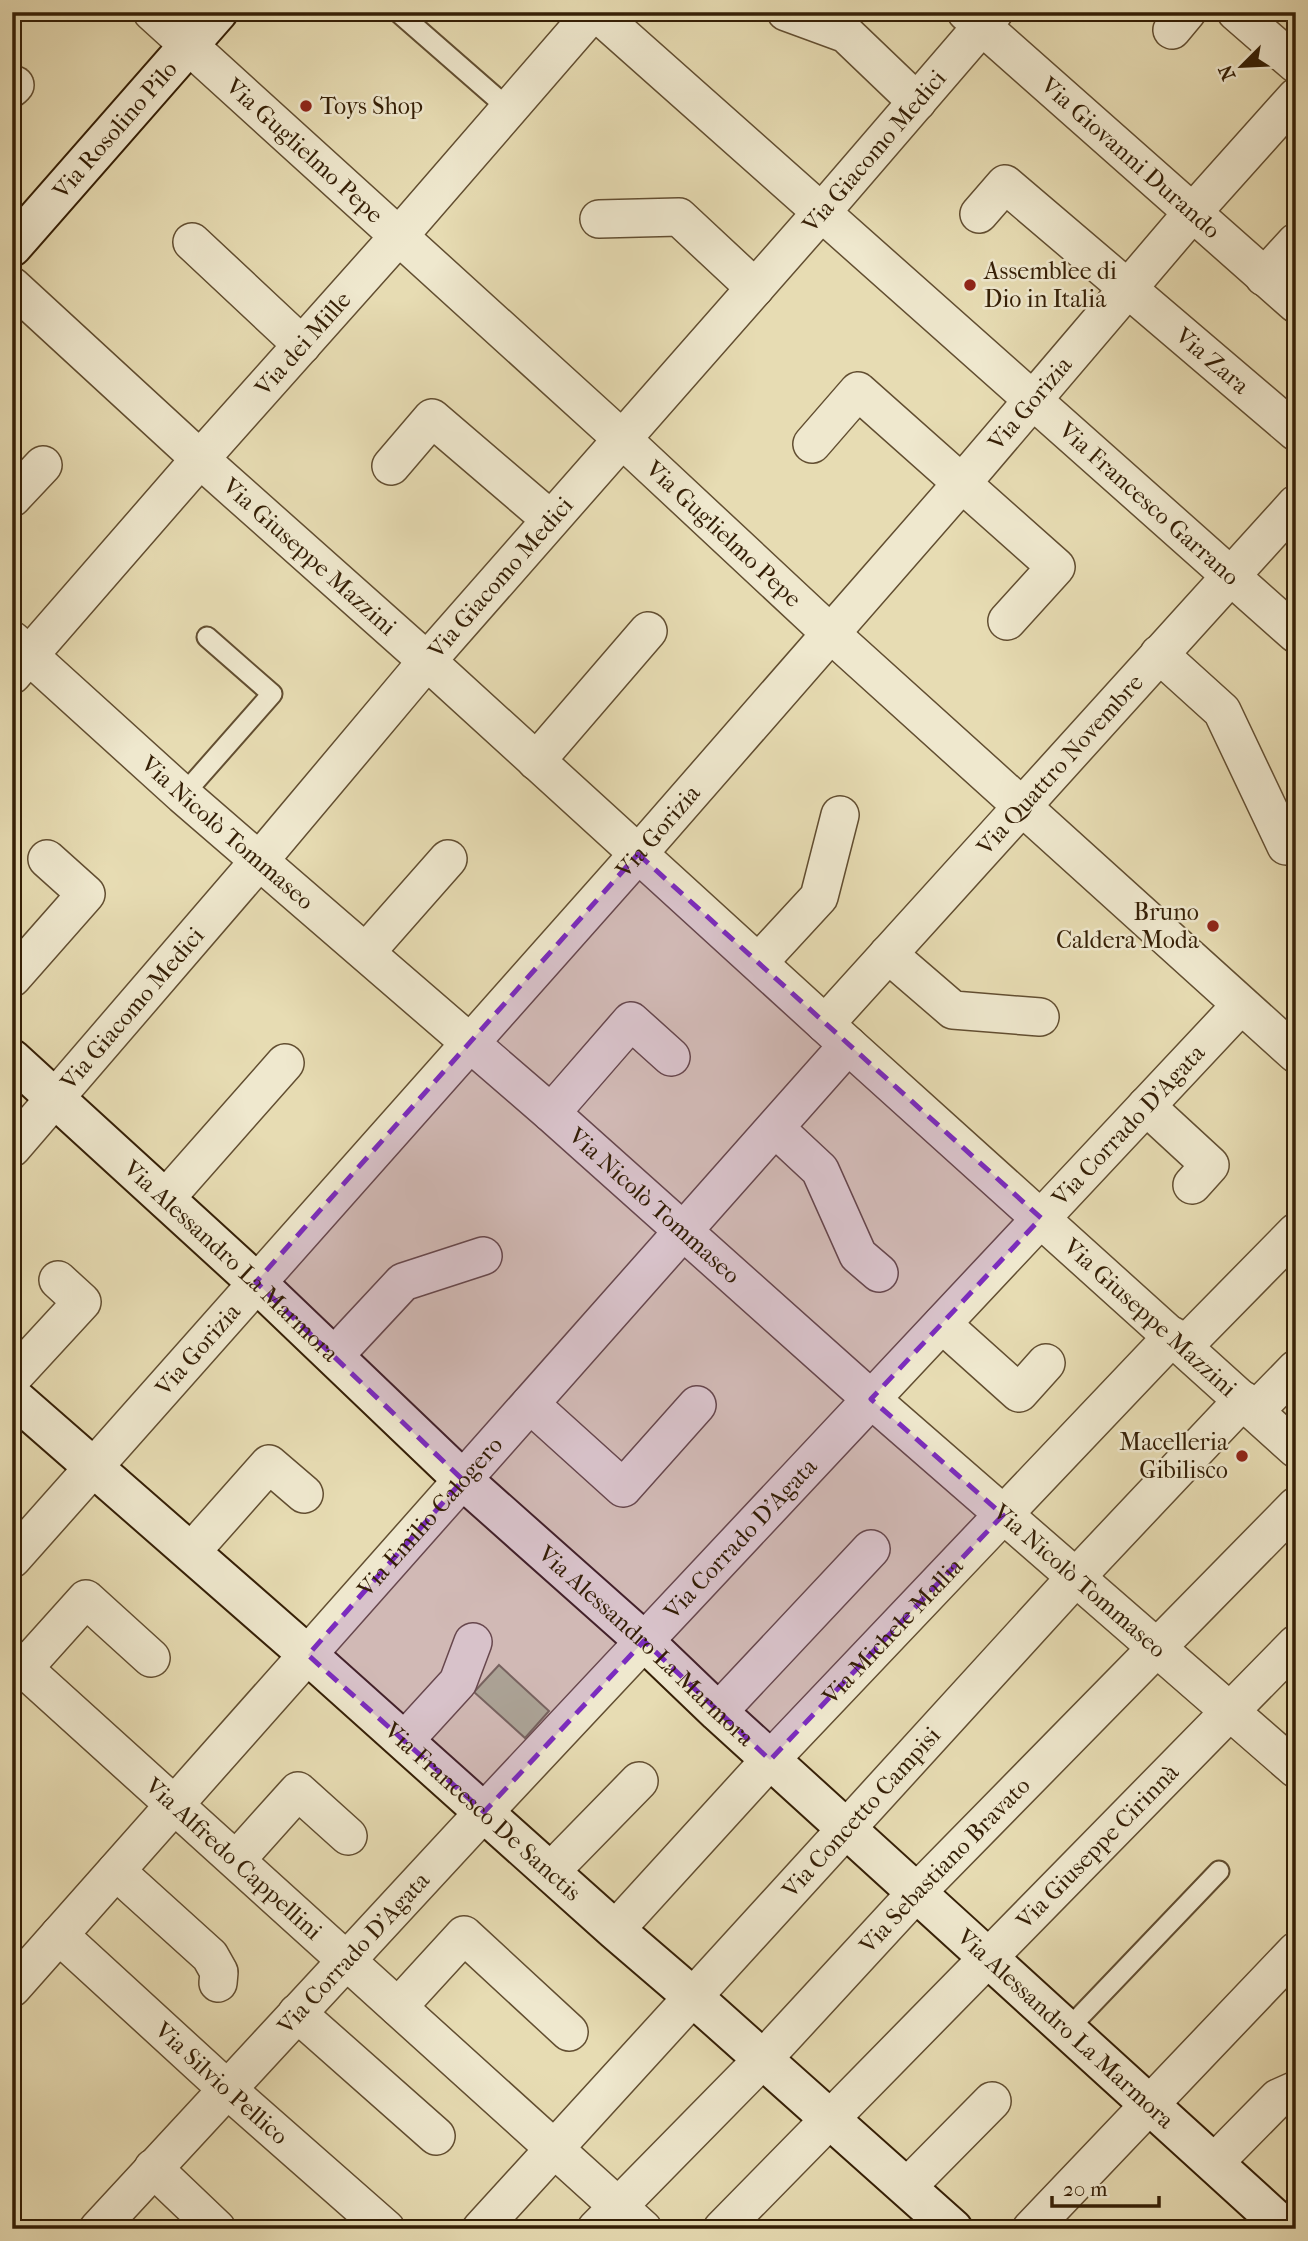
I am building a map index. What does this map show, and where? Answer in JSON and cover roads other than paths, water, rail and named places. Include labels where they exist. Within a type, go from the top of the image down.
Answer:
[{"type":"street","name":"Via Guglielmo Pepe","points":[[152,12],[621,438],[830,633],[1294,1050]]},
{"type":"street","name":"Via Rosolino Pilo","points":[[12,247],[218,12]]},
{"type":"street","name":"Via dei Mille","points":[[18,656],[302,345],[594,12]]},
{"type":"street","name":"Via Francesco Garrano","points":[[594,12],[1296,634]]},
{"type":"street","points":[[786,12],[846,34],[916,102]]},
{"type":"street","points":[[1236,12],[1296,64]]},
{"type":"street","name":"Via Giacomo Medici","points":[[12,1148],[427,661],[916,102],[981,17]]},
{"type":"street","name":"Via Giovanni Durando","points":[[981,17],[1296,304]]},
{"type":"street","name":"Via Gorizia","points":[[12,1559],[638,854],[1033,401],[1193,212],[1296,97]]},
{"type":"street","name":"Via Zara","points":[[979,214],[1005,184],[1126,290],[1296,432]]},
{"type":"street","points":[[599,219],[679,217],[754,288]]},
{"type":"street","points":[[192,242],[302,345]]},
{"type":"street","points":[[1264,277],[1296,242]]},
{"type":"street","name":"Via Giuseppe Mazzini","points":[[12,286],[1296,1449]]},
{"type":"street","points":[[812,444],[858,391],[1056,567],[1007,621]]},
{"type":"street","points":[[391,466],[432,418],[550,519]]},
{"type":"street","points":[[12,498],[43,465]]},
{"type":"street","name":"Via Quattro Novembre","points":[[837,1035],[888,954],[1296,504]]},
{"type":"street","points":[[536,761],[648,631]]},
{"type":"street","points":[[1159,654],[1222,711],[1286,846]]},
{"type":"street","name":"Via Nicolò Tommaseo","points":[[18,656],[551,1113],[871,1399],[1296,1769]]},
{"type":"street","points":[[759,962],[819,897],[840,815]]},
{"type":"street","points":[[12,978],[86,894],[47,859]]},
{"type":"street","points":[[366,952],[448,859]]},
{"type":"street","points":[[888,954],[953,1010],[1040,1017]]},
{"type":"street","name":"Via Corrado D'Agata","points":[[98,2229],[484,1812],[1241,1005]]},
{"type":"street","points":[[551,1113],[631,1021],[671,1057]]},
{"type":"street","name":"Via Emilio Calogero","points":[[12,1988],[775,1128],[837,1035]]},
{"type":"street","name":"Via Alessandro La Marmora","points":[[12,1059],[256,1282],[463,1480],[644,1641],[770,1760],[1286,2229]]},
{"type":"street","points":[[165,1199],[285,1063]]},
{"type":"street","points":[[1146,1106],[1209,1166]]},
{"type":"street","points":[[775,1128],[820,1170],[858,1255],[879,1273]]},
{"type":"street","name":"Via Michele Mallia","points":[[615,1930],[770,1760],[1003,1514],[1178,1341],[1296,1232]]},
{"type":"street","points":[[334,1356],[402,1282],[483,1256]]},
{"type":"street","points":[[12,1378],[82,1302],[58,1280]]},
{"type":"street","points":[[942,1324],[1019,1393],[1046,1363]]},
{"type":"street","name":"Via Concetto Campisi","points":[[481,2229],[1076,1577],[1249,1406],[1296,1369]]},
{"type":"street","name":"Via Francesco De Sanctis","points":[[12,1396],[405,1740],[953,2229]]},
{"type":"street","points":[[530,1404],[623,1488],[697,1405]]},
{"type":"street","points":[[191,1552],[269,1464],[304,1494]]},
{"type":"street","name":"Via Sebastiano Bravato","points":[[619,2221],[916,1892],[1296,1506]]},
{"type":"street","points":[[718,1712],[871,1549]]},
{"type":"street","points":[[18,1663],[86,1599],[151,1658]]},
{"type":"street","points":[[405,1740],[458,1682],[473,1642]]},
{"type":"street","name":"Via Giuseppe Cirinnà","points":[[729,2226],[829,2118],[1296,1644]]},
{"type":"street","name":"Via Alfredo Cappellini","points":[[18,1663],[554,2149],[619,2221]]},
{"type":"street","points":[[550,1872],[639,1781]]},
{"type":"street","points":[[236,1860],[298,1791],[348,1836]]},
{"type":"street","points":[[116,1871],[210,1956],[219,1972],[218,1983]]},
{"type":"street","name":"Via Silvio Pellico","points":[[59,1935],[227,2089],[386,2229]]},
{"type":"street","points":[[397,2007],[464,1935],[569,2032]]},
{"type":"street","points":[[1031,2229],[1296,1951]]},
{"type":"street","points":[[298,2013],[436,2136]]},
{"type":"street","points":[[1214,2163],[1278,2098],[1296,2090]]},
{"type":"street","points":[[907,2187],[992,2101]]},
{"type":"street","points":[[153,2168],[217,2229]]},
{"type":"lane","points":[[398,12],[509,109]]},
{"type":"lane","points":[[183,795],[272,694],[207,637]]},
{"type":"lane","points":[[1068,2029],[1219,1871]]},
{"type":"place","name":"Toys Shop","points":[[306,106]]},
{"type":"place","name":"Assemblee di Dio in Italia","points":[[970,285]]},
{"type":"place","name":"Bruno Caldera Moda","points":[[1213,926]]},
{"type":"place","name":"Macelleria Gibilisco","points":[[1242,1456]]}]
